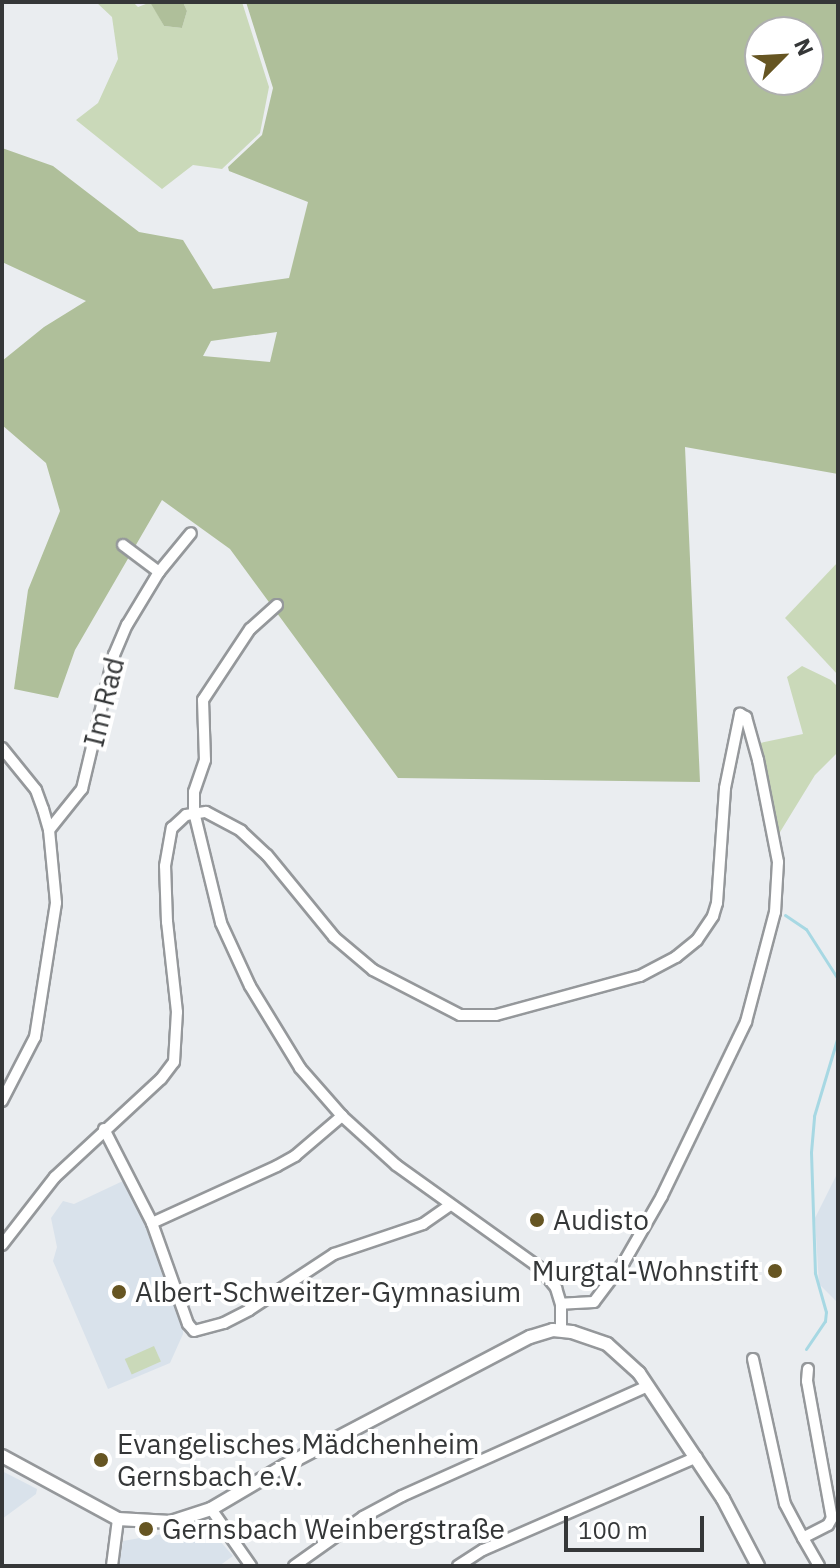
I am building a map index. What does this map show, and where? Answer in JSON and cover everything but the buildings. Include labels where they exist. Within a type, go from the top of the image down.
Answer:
[{"type":"street","name":"Im Rad","points":[[49,830],[82,789],[114,655],[127,625],[159,572],[191,533]]},
{"type":"street","points":[[123,545],[159,572]]},
{"type":"street","points":[[277,605],[250,629],[203,700],[205,760],[194,792],[194,812],[221,923],[236,958],[300,1068],[342,1116],[396,1165],[540,1268],[556,1288],[561,1304],[561,1330]]},
{"type":"street","points":[[2,1245],[55,1177],[161,1079],[174,1062],[177,1012],[167,922],[165,866],[172,828],[194,812],[215,815],[241,831],[273,862],[334,937],[373,970],[460,1015],[496,1015],[640,976],[692,947],[713,916],[717,903],[725,788],[740,714],[746,717],[769,801],[778,885],[769,937],[746,1022],[662,1196],[624,1262],[594,1302],[561,1304]]},
{"type":"street","points":[[2,748],[36,790],[49,830],[56,903],[35,1037],[2,1101]]},
{"type":"street","points":[[152,1223],[295,1156],[342,1116]]},
{"type":"street","points":[[104,1129],[152,1223],[188,1324],[194,1331],[224,1323],[249,1310],[334,1254],[423,1224],[450,1205]]},
{"type":"street","points":[[2,1456],[118,1519],[171,1522],[211,1509],[284,1466],[530,1337],[561,1330],[607,1344],[628,1360],[697,1457],[758,1566]]},
{"type":"street","points":[[753,1359],[785,1504],[819,1566]]},
{"type":"street","points":[[803,1538],[828,1525],[832,1518],[807,1381],[808,1369]]},
{"type":"street","points":[[294,1566],[363,1517],[402,1496],[648,1386]]},
{"type":"street","points":[[458,1566],[483,1550],[697,1457]]},
{"type":"street","points":[[211,1509],[251,1566]]},
{"type":"street","points":[[112,1566],[118,1519]]},
{"type":"shaded area","points":[[838,1172],[838,1303],[819,1284],[815,1218]]},
{"type":"shaded area","name":"Albert-Schweitzer-Gymnasium","points":[[125,1180],[147,1222],[183,1322],[183,1334],[170,1363],[108,1389],[53,1261],[57,1247],[51,1218],[63,1201],[74,1204]]},
{"type":"shaded area","points":[[2,1471],[37,1489],[36,1494],[2,1519]]},
{"type":"shaded area","points":[[207,1526],[233,1556],[219,1566],[119,1566],[123,1541]]},
{"type":"green space","points":[[96,2],[133,2],[138,7],[151,2],[164,26],[182,28],[187,11],[183,2],[242,2],[269,87],[260,133],[222,169],[193,165],[162,189],[76,120],[98,103],[118,59],[112,17]]},
{"type":"green space","points":[[150,2],[183,2],[187,11],[182,28],[164,26]]},
{"type":"green space","points":[[246,2],[838,2],[838,474],[685,447],[700,782],[398,778],[230,549],[162,500],[75,650],[58,698],[14,689],[28,590],[60,511],[46,463],[2,425],[2,361],[44,327],[86,301],[2,262],[2,148],[53,166],[139,232],[183,240],[213,289],[289,278],[308,202],[229,171],[228,167],[262,135],[273,88]],"holes":[[[277,332],[270,362],[203,356],[211,341]]]},
{"type":"green space","points":[[838,562],[838,675],[785,618]]},
{"type":"green space","points":[[802,666],[831,680],[838,687],[838,752],[815,775],[777,837],[755,744],[803,734],[787,677]]},
{"type":"green space","points":[[154,1346],[161,1362],[132,1375],[125,1359]]},
{"type":"waterway","points":[[785,915],[806,929],[838,979]]},
{"type":"waterway","points":[[806,1349],[825,1321],[826,1312],[815,1273],[811,1152],[814,1116],[838,1036]]},
{"type":"place","name":"Audisto","points":[[537,1220]]},
{"type":"place","name":"Murgtal-Wohnstift","points":[[775,1271]]},
{"type":"place","name":"Albert-Schweitzer-Gymnasium","points":[[119,1292]]},
{"type":"place","name":"Evangelisches Mädchenheim Gernsbach e.V.","points":[[101,1460]]},
{"type":"place","name":"Gernsbach Weinbergstraße","points":[[146,1529]]}]
